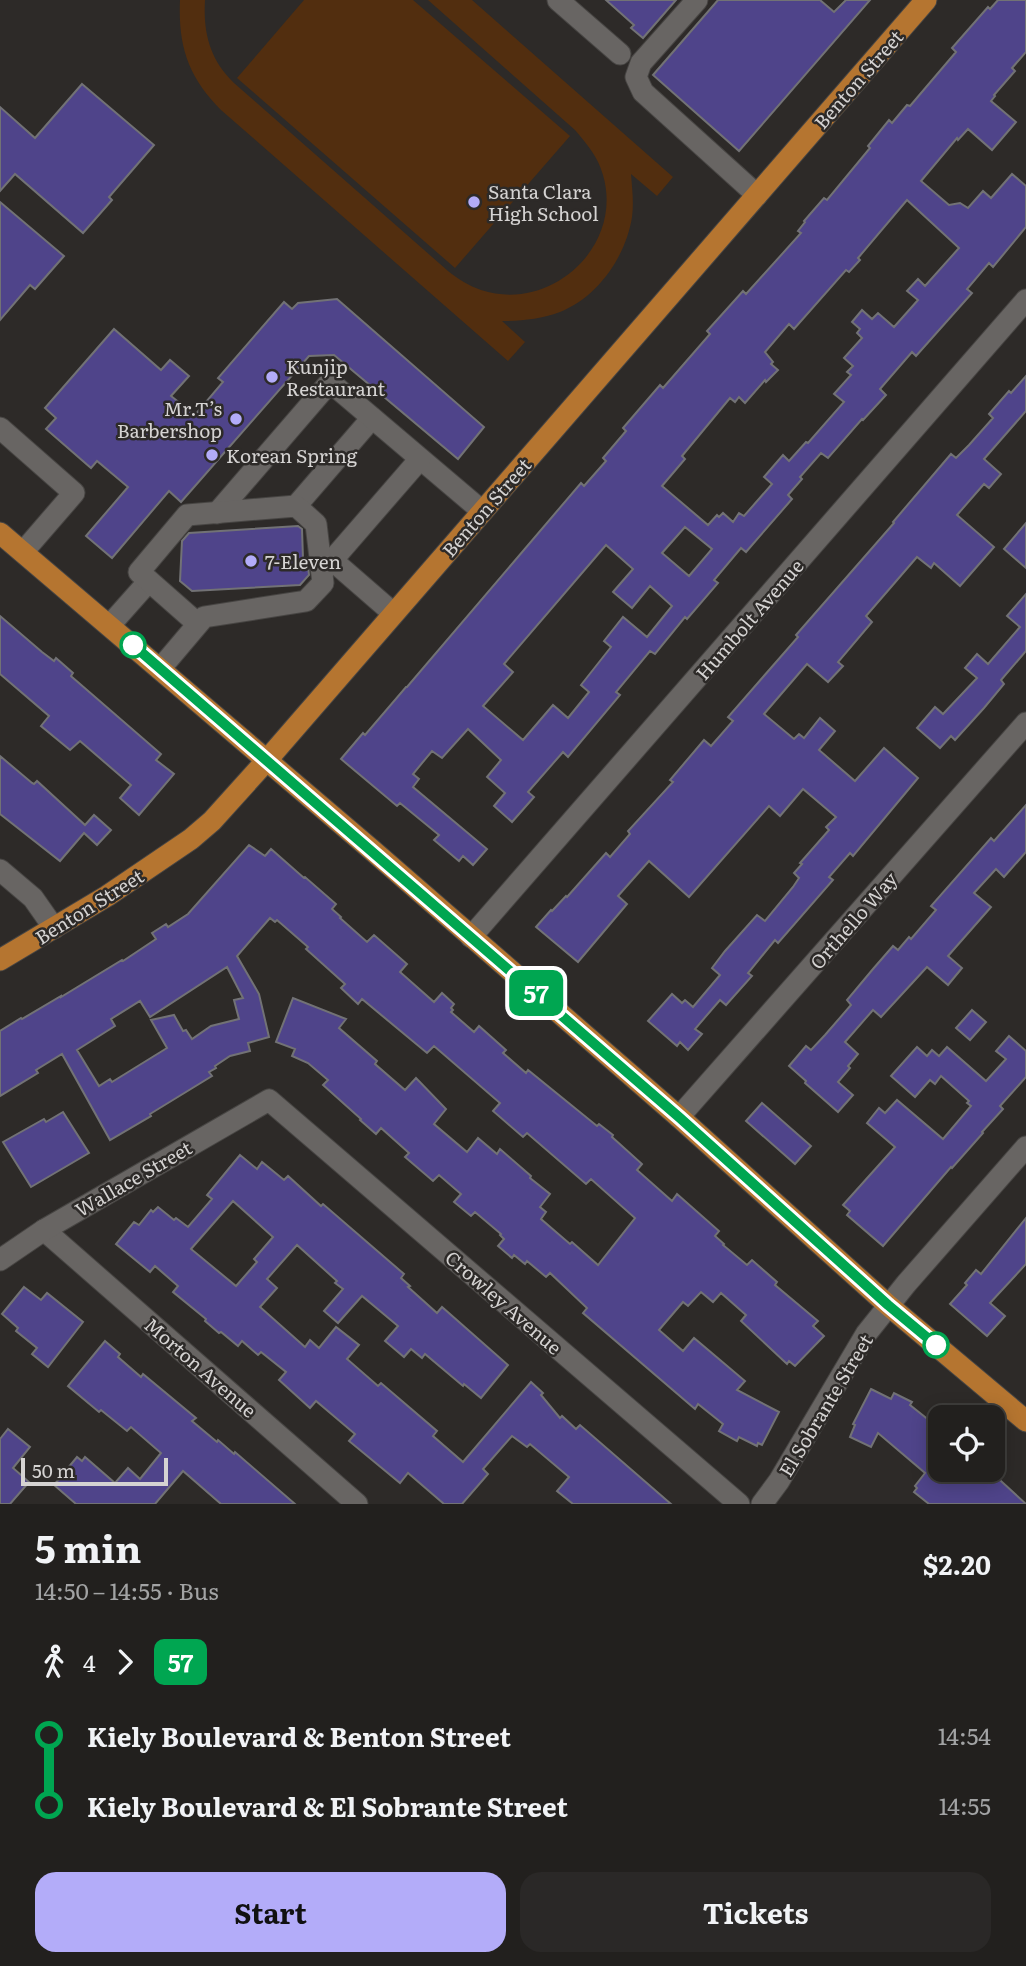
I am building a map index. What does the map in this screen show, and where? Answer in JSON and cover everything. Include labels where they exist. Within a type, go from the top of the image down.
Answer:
[{"type":"main road","name":"Benton Street","points":[[0,960],[107,896],[191,839],[212,821],[926,0]]},
{"type":"main road","points":[[0,533],[267,760],[680,1118],[888,1305],[1026,1421]]},
{"type":"street","points":[[558,0],[620,54]]},
{"type":"street","points":[[697,0],[640,63],[636,77],[643,92],[757,195]]},
{"type":"street","name":"Humbolt Avenue","points":[[471,937],[1026,300]]},
{"type":"street","points":[[216,513],[330,382],[482,511]]},
{"type":"street","points":[[198,624],[139,572],[187,515],[296,506],[372,418]]},
{"type":"street","points":[[0,428],[74,492],[23,552]]},
{"type":"street","points":[[327,566],[421,459]]},
{"type":"street","points":[[160,669],[204,617],[306,601],[323,583],[327,566],[316,524],[296,506]]},
{"type":"street","points":[[327,566],[393,613]]},
{"type":"street","points":[[110,625],[149,581]]},
{"type":"street","name":"Orthello Way","points":[[680,1118],[1026,723]]},
{"type":"street","points":[[0,870],[33,898],[54,928]]},
{"type":"street","name":"Wallace Street","points":[[0,1260],[44,1230],[269,1100]]},
{"type":"street","name":"Crowley Avenue","points":[[269,1100],[739,1504]]},
{"type":"street","name":"El Sobrante Street","points":[[762,1504],[779,1481],[863,1339],[888,1305],[1026,1147]]},
{"type":"street","name":"Morton Avenue","points":[[44,1230],[358,1504]]},
{"type":"shaded area","points":[[180,0],[205,0],[205,24],[210,45],[219,65],[234,83],[448,271],[481,290],[507,295],[532,292],[555,283],[576,268],[592,249],[602,227],[607,202],[603,175],[595,157],[575,130],[428,0],[472,0],[673,177],[657,196],[631,174],[633,206],[629,232],[608,274],[586,296],[560,312],[531,319],[502,321],[525,342],[508,361],[210,98],[187,60],[181,32]]},
{"type":"shaded area","points":[[304,0],[413,0],[570,136],[455,268],[237,78]]},
{"type":"building","points":[[606,0],[676,0],[643,38],[631,28],[634,25]]},
{"type":"building","points":[[718,0],[820,0],[834,12],[846,0],[870,0],[739,151],[653,75]]},
{"type":"building","points":[[998,0],[1026,0],[1026,52],[991,101],[1016,122],[992,150],[968,129],[958,140],[957,138],[921,181],[949,205],[960,203],[968,208],[983,191],[991,198],[1012,174],[1026,186],[1026,227],[993,267],[989,263],[967,289],[972,293],[916,356],[912,352],[880,389],[886,395],[828,458],[821,453],[800,477],[802,479],[788,495],[792,499],[746,552],[741,548],[714,580],[718,583],[687,619],[685,617],[655,654],[650,651],[616,692],[620,695],[568,757],[563,752],[528,792],[534,797],[512,822],[494,806],[505,793],[487,777],[501,760],[468,729],[442,758],[432,751],[413,774],[419,779],[413,787],[487,849],[473,865],[463,856],[459,861],[434,840],[439,835],[400,803],[397,806],[341,759],[407,687],[581,483],[584,486],[606,461],[603,458],[626,431],[623,428],[660,385],[663,388],[710,334],[707,331],[743,291],[746,294],[801,233],[798,231],[804,221],[824,198],[827,200],[870,148],[868,146],[889,120],[892,123],[907,105],[910,106],[956,52],[952,48],[988,7],[990,9]],"holes":[[[907,200],[959,248],[925,286],[918,279],[907,291],[918,300],[894,327],[878,313],[872,319],[862,310],[852,322],[860,329],[857,333],[862,338],[844,358],[853,366],[847,372],[851,375],[834,394],[844,402],[789,461],[783,455],[764,477],[772,484],[744,516],[739,513],[733,522],[723,513],[719,517],[717,515],[708,525],[662,486],[685,459],[682,456],[730,398],[735,402],[739,397],[745,403],[765,380],[766,382],[778,370],[771,364],[773,362],[765,352],[789,324],[794,329],[846,270],[849,272]],[[685,527],[712,549],[689,576],[662,553]],[[606,545],[633,569],[613,592],[632,608],[650,586],[672,606],[647,637],[623,617],[604,641],[611,647],[581,685],[589,692],[568,718],[553,705],[523,740],[483,706],[513,672],[504,664]]]},
{"type":"building","points":[[82,84],[154,145],[109,197],[112,200],[83,233],[15,174],[0,191],[0,107],[35,138]]},
{"type":"building","points":[[0,202],[64,256],[35,289],[30,285],[0,320]]},
{"type":"building","points":[[337,299],[484,427],[458,459],[334,355],[309,356],[181,502],[169,491],[112,558],[86,536],[128,487],[97,461],[91,468],[46,429],[56,418],[45,408],[114,329],[161,370],[170,360],[189,376],[171,396],[195,415],[223,382],[218,378],[284,302],[292,309],[298,303]]},
{"type":"building","points":[[1026,376],[1026,411],[984,459],[1001,474],[989,488],[984,484],[957,515],[994,547],[960,586],[934,563],[931,568],[917,557],[866,616],[872,622],[838,662],[843,666],[828,682],[807,664],[764,714],[794,739],[799,734],[804,738],[820,718],[835,731],[819,750],[855,781],[884,748],[918,778],[853,856],[850,853],[829,877],[833,880],[778,943],[775,940],[748,973],[752,976],[726,1005],[720,1000],[695,1029],[702,1034],[688,1050],[680,1042],[677,1046],[648,1021],[672,994],[682,1003],[685,1000],[693,1007],[720,975],[712,968],[757,915],[765,921],[793,887],[799,878],[794,873],[802,864],[800,863],[829,830],[826,827],[836,817],[803,789],[780,816],[769,806],[689,897],[649,861],[618,896],[627,904],[578,962],[536,927],[606,853],[610,857],[630,834],[628,831],[673,782],[670,780],[704,740],[711,746],[733,721],[728,717],[798,637],[796,635],[951,454],[956,458],[969,445],[993,418],[989,414]]},
{"type":"building","points":[[1026,523],[1026,568],[1004,549]]},
{"type":"building","points":[[298,526],[302,529],[303,559],[307,558],[309,575],[300,585],[192,591],[180,581],[182,541],[189,533]]},
{"type":"building","points":[[1026,594],[1026,651],[1001,680],[1004,684],[984,708],[955,740],[951,736],[940,748],[917,728],[935,707],[943,714],[977,678],[965,668],[977,654],[988,664],[1020,627],[1007,616]]},
{"type":"building","points":[[0,616],[54,661],[56,658],[73,673],[72,677],[161,754],[156,760],[174,774],[139,815],[120,798],[131,785],[80,741],[70,750],[41,726],[49,716],[0,674]]},
{"type":"building","points":[[0,756],[32,783],[37,781],[85,825],[94,815],[111,830],[97,845],[84,833],[60,861],[0,814]]},
{"type":"building","points":[[1026,805],[1026,852],[1004,877],[996,869],[974,893],[991,907],[948,956],[962,968],[948,985],[927,967],[881,1017],[873,1010],[845,1042],[858,1054],[838,1082],[853,1095],[838,1112],[789,1066],[806,1046],[811,1050],[825,1035],[851,1005],[847,1000],[893,946],[898,950],[909,937],[911,939],[936,910],[931,906],[991,838],[994,841]]},
{"type":"building","points":[[249,845],[265,856],[271,849],[336,904],[332,909],[367,942],[374,935],[407,964],[400,972],[434,1002],[442,993],[454,1004],[451,1012],[474,1032],[479,1026],[506,1050],[503,1053],[526,1073],[528,1070],[597,1126],[599,1124],[613,1135],[612,1137],[642,1164],[637,1170],[672,1201],[677,1194],[719,1231],[715,1236],[723,1245],[747,1265],[752,1260],[777,1282],[775,1285],[818,1321],[813,1326],[824,1336],[795,1366],[789,1361],[787,1364],[741,1321],[746,1315],[721,1293],[713,1302],[701,1292],[688,1306],[683,1302],[659,1330],[683,1351],[694,1338],[745,1381],[737,1390],[779,1412],[762,1445],[758,1443],[757,1446],[739,1437],[737,1441],[719,1431],[723,1424],[698,1404],[695,1409],[583,1313],[587,1308],[550,1273],[546,1277],[527,1261],[525,1264],[514,1255],[512,1258],[498,1246],[504,1239],[501,1234],[475,1212],[471,1216],[454,1202],[461,1194],[439,1175],[433,1181],[405,1157],[409,1153],[381,1128],[376,1134],[323,1085],[328,1080],[308,1063],[292,1056],[295,1049],[276,1042],[293,998],[346,1019],[339,1028],[377,1061],[375,1064],[405,1090],[416,1078],[446,1109],[434,1124],[467,1152],[478,1138],[497,1154],[500,1149],[550,1194],[540,1207],[546,1212],[541,1219],[598,1265],[635,1218],[591,1179],[586,1184],[527,1133],[523,1137],[493,1111],[500,1103],[434,1046],[427,1053],[362,999],[358,1004],[341,988],[345,984],[277,920],[275,922],[270,918],[237,956],[259,994],[269,1037],[248,1043],[250,1051],[230,1056],[209,1072],[212,1076],[150,1114],[151,1116],[110,1140],[62,1054],[36,1070],[38,1073],[0,1096],[0,1031],[123,961],[156,939],[152,933],[166,924],[168,927],[188,914]],"holes":[[[227,967],[243,998],[234,1000],[239,1019],[211,1026],[192,1039],[186,1030],[183,1031],[174,1015],[151,1020],[167,1048],[112,1082],[110,1079],[99,1086],[77,1050],[115,1026],[111,1019],[140,1001],[150,1017]]]},
{"type":"building","points":[[972,1010],[986,1022],[970,1040],[956,1028]]},
{"type":"building","points":[[1009,1036],[1026,1051],[1026,1077],[1000,1106],[1003,1109],[983,1133],[883,1246],[847,1215],[850,1211],[843,1205],[895,1147],[867,1123],[879,1108],[885,1113],[897,1100],[943,1139],[971,1106],[967,1103],[969,1101],[941,1076],[935,1084],[930,1080],[915,1097],[891,1076],[917,1047],[927,1056],[932,1050],[939,1056],[947,1047],[986,1081],[1006,1059],[996,1051]]},
{"type":"building","points":[[762,1103],[811,1146],[795,1164],[746,1121]]},
{"type":"building","points":[[63,1112],[89,1153],[31,1187],[3,1142],[44,1119],[46,1122]]},
{"type":"building","points":[[240,1155],[257,1169],[262,1162],[284,1180],[288,1176],[404,1274],[401,1278],[410,1286],[408,1287],[437,1313],[442,1307],[508,1365],[481,1398],[425,1354],[422,1358],[411,1349],[404,1357],[385,1341],[398,1326],[362,1296],[338,1323],[324,1311],[343,1289],[297,1245],[267,1279],[277,1288],[260,1307],[305,1347],[310,1340],[319,1348],[336,1327],[359,1345],[347,1359],[378,1386],[381,1383],[437,1431],[433,1436],[463,1462],[531,1382],[543,1393],[541,1395],[560,1418],[562,1416],[576,1429],[580,1425],[671,1504],[573,1504],[557,1491],[569,1477],[530,1444],[527,1447],[512,1436],[483,1469],[488,1474],[462,1504],[444,1504],[408,1473],[400,1483],[349,1441],[355,1434],[316,1401],[310,1408],[279,1380],[286,1372],[261,1352],[258,1355],[242,1341],[238,1346],[219,1333],[173,1292],[178,1286],[155,1266],[150,1272],[116,1244],[134,1222],[139,1225],[151,1210],[153,1212],[158,1207],[188,1227],[212,1199],[207,1195]],"holes":[[[233,1201],[273,1237],[254,1259],[257,1262],[236,1286],[191,1249]]]},
{"type":"building","points":[[1026,1218],[1026,1264],[990,1303],[1005,1316],[987,1336],[950,1304],[976,1270],[981,1274]]},
{"type":"building","points":[[24,1287],[41,1300],[47,1293],[83,1322],[48,1367],[32,1354],[37,1348],[16,1331],[18,1328],[2,1314]]},
{"type":"building","points":[[105,1341],[120,1354],[118,1357],[141,1377],[143,1374],[196,1418],[192,1421],[217,1442],[218,1440],[234,1454],[235,1452],[295,1504],[221,1504],[183,1471],[155,1504],[76,1504],[54,1485],[77,1457],[82,1461],[85,1457],[115,1483],[128,1468],[140,1479],[161,1453],[131,1427],[127,1431],[68,1386]]},
{"type":"building","points":[[871,1389],[891,1399],[894,1393],[912,1402],[910,1405],[928,1419],[928,1482],[1002,1482],[1026,1504],[929,1504],[914,1492],[917,1488],[915,1486],[925,1473],[878,1433],[871,1447],[850,1437],[855,1425],[853,1424]]},
{"type":"building","points":[[8,1429],[30,1447],[13,1468],[29,1482],[10,1504],[0,1504],[0,1439]]},
{"type":"bus line","name":"57","points":[[133,645],[680,1118],[936,1345]]},
{"type":"place","name":"Santa Clara High School","points":[[474,202]]},
{"type":"place","name":"Kunjip Restaurant","points":[[272,377]]},
{"type":"place","name":"Mr.T’s Barbershop","points":[[236,419]]},
{"type":"place","name":"Korean Spring","points":[[212,455]]},
{"type":"place","name":"7-Eleven","points":[[251,561]]}]
